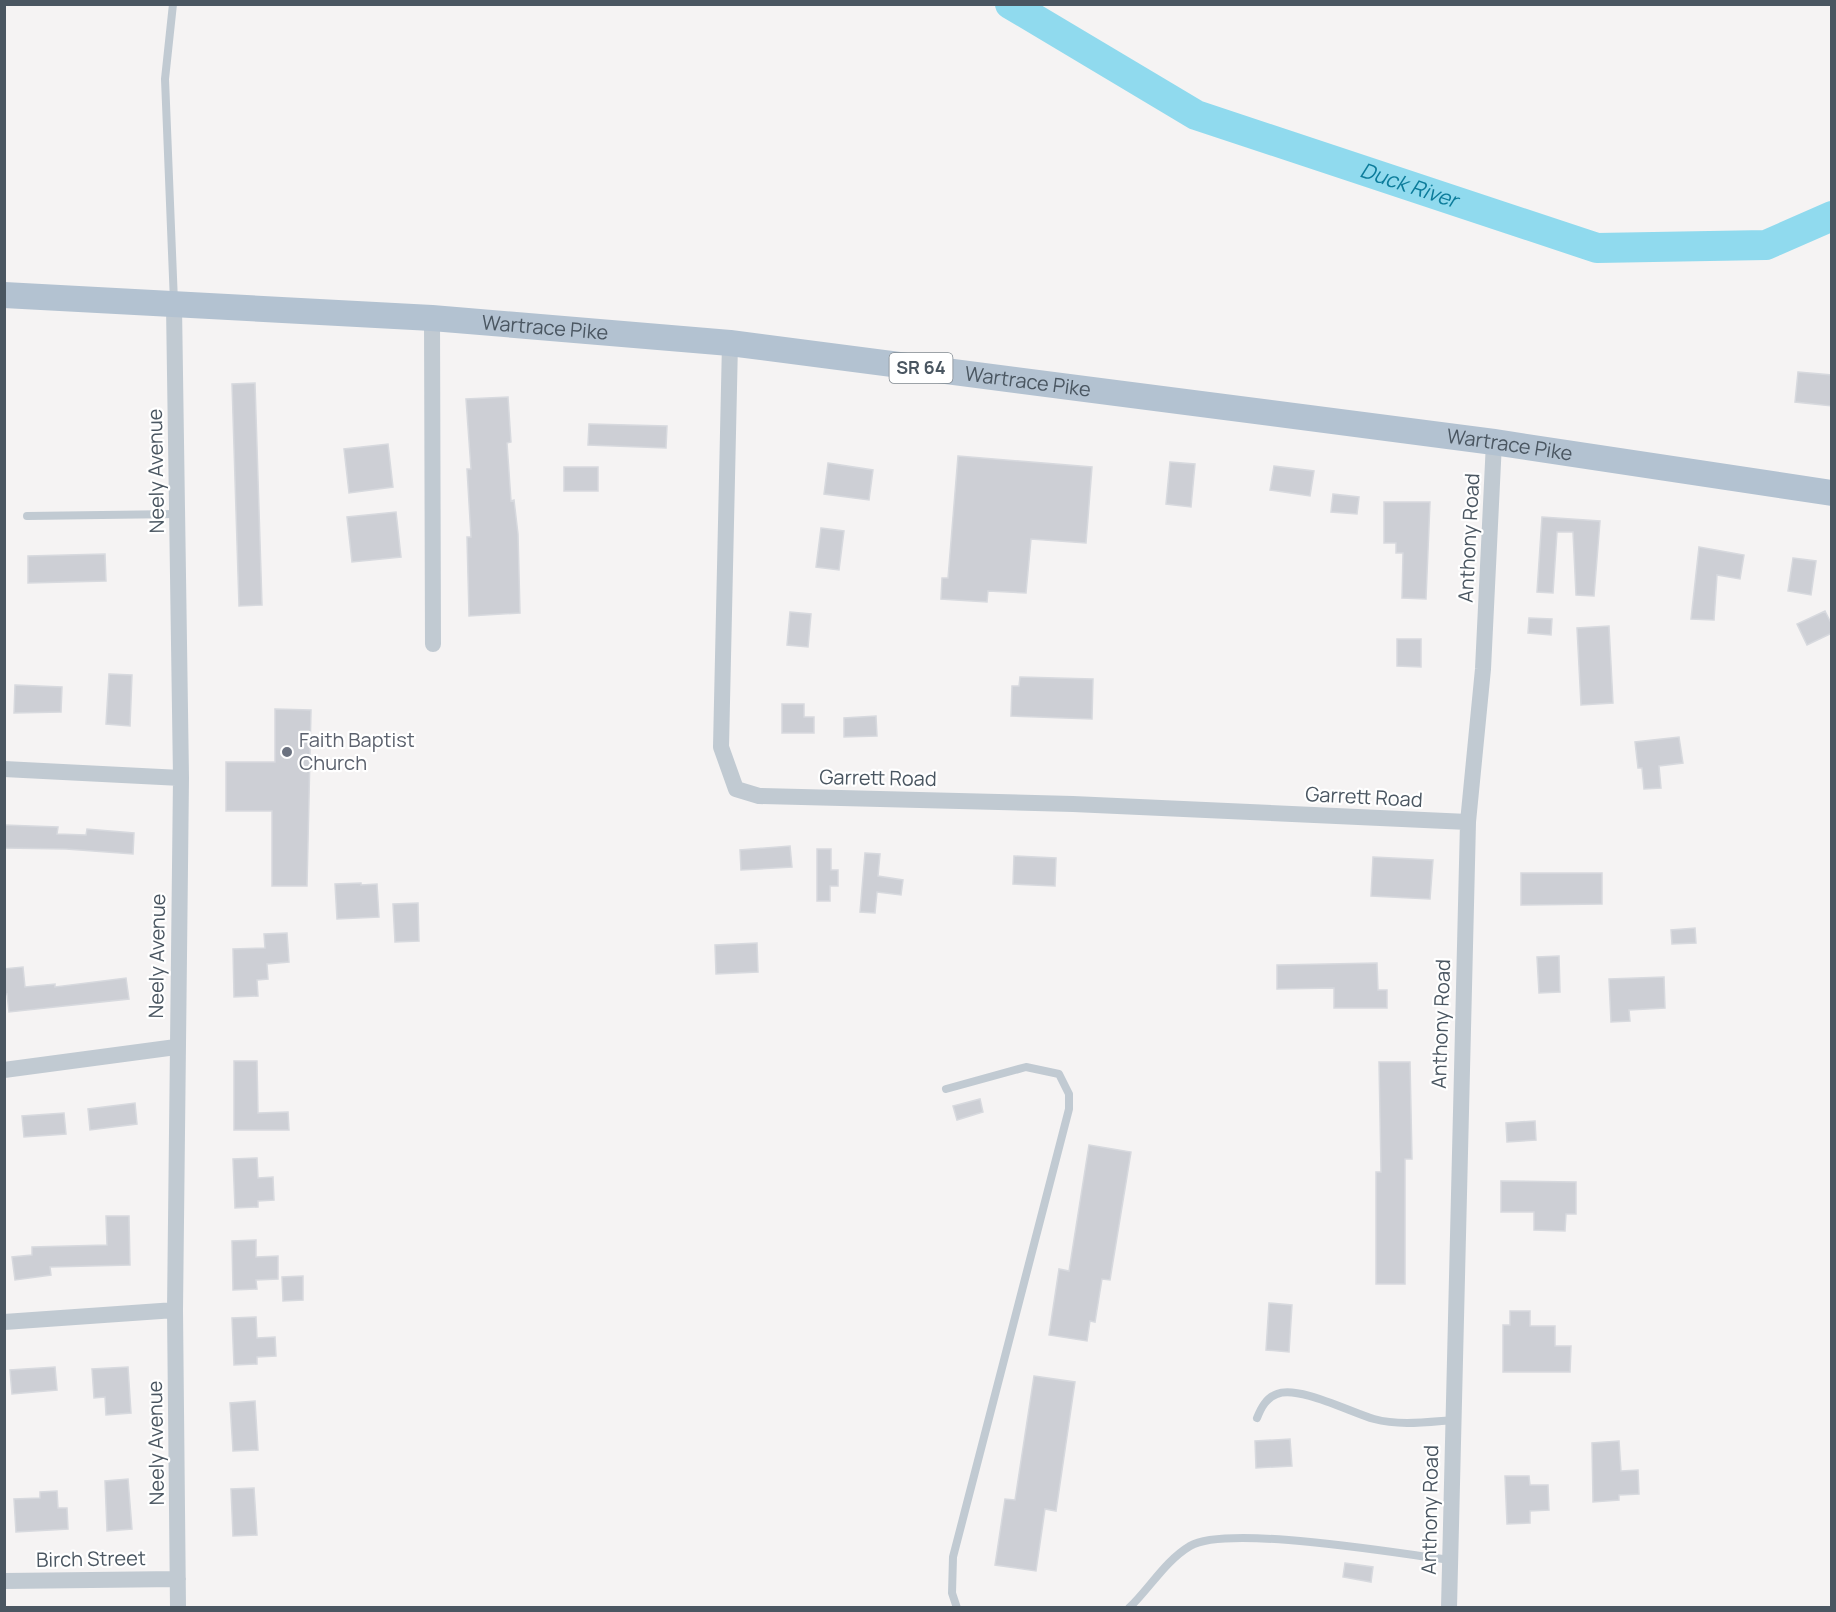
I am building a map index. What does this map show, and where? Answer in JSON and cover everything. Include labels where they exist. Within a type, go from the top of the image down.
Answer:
[{"type":"main road","name":"Wartrace Pike","points":[[4,296],[432,318],[730,343],[1494,442],[1832,494]]},
{"type":"street","name":"Neely Avenue","points":[[174,306],[181,778],[176,1047],[175,1310],[178,1608]]},
{"type":"street","points":[[432,318],[433,644]]},
{"type":"street","name":"Garrett Road","points":[[730,343],[721,747],[736,789],[759,796],[1072,804],[1468,822]]},
{"type":"street","name":"Anthony Road","points":[[1449,1608],[1468,822],[1483,669],[1494,442]]},
{"type":"street","points":[[4,769],[181,778]]},
{"type":"street","points":[[4,1070],[176,1047]]},
{"type":"street","points":[[4,1322],[175,1310]]},
{"type":"street","name":"Birch Street","points":[[4,1581],[178,1579]]},
{"type":"lane","points":[[173,4],[165,80],[174,306]]},
{"type":"lane","points":[[27,516],[177,514]]},
{"type":"lane","points":[[946,1089],[1026,1067],[1059,1074],[1069,1094],[1069,1109],[953,1557],[952,1593],[957,1608]]},
{"type":"lane","points":[[1257,1418],[1268,1399],[1278,1393],[1314,1397],[1376,1419],[1398,1422],[1453,1420]]},
{"type":"lane","points":[[1129,1608],[1149,1588],[1170,1561],[1192,1545],[1208,1539],[1270,1539],[1450,1560]]},
{"type":"building","points":[[1798,372],[1832,375],[1832,406],[1795,402]]},
{"type":"building","points":[[255,383],[262,605],[239,606],[232,384]]},
{"type":"building","points":[[508,397],[511,442],[507,443],[511,501],[514,500],[518,534],[520,613],[469,616],[467,537],[471,537],[467,469],[471,469],[466,399]]},
{"type":"building","points":[[589,424],[667,426],[666,448],[588,445]]},
{"type":"building","points":[[388,444],[393,487],[349,493],[344,449]]},
{"type":"building","points":[[958,456],[1092,467],[1086,543],[1031,539],[1026,593],[988,591],[987,602],[941,599],[942,578],[948,578]]},
{"type":"building","points":[[1170,462],[1195,464],[1191,507],[1166,504]]},
{"type":"building","points":[[828,463],[873,470],[869,500],[824,494]]},
{"type":"building","points":[[1274,466],[1314,471],[1310,496],[1270,490]]},
{"type":"building","points":[[564,467],[598,467],[598,491],[564,491]]},
{"type":"building","points":[[1333,494],[1359,497],[1357,514],[1331,512]]},
{"type":"building","points":[[1384,502],[1430,502],[1426,599],[1402,598],[1403,553],[1396,553],[1396,543],[1384,543]]},
{"type":"building","points":[[396,512],[401,557],[352,562],[347,517]]},
{"type":"building","points":[[1542,517],[1600,521],[1594,596],[1576,595],[1573,532],[1557,532],[1553,593],[1537,592]]},
{"type":"building","points":[[821,528],[844,531],[839,570],[816,567]]},
{"type":"building","points":[[1699,547],[1744,555],[1740,579],[1717,575],[1714,620],[1691,619]]},
{"type":"building","points":[[105,554],[106,581],[28,583],[28,556]]},
{"type":"building","points":[[1793,558],[1816,561],[1811,595],[1788,591]]},
{"type":"building","points":[[1825,611],[1832,625],[1832,633],[1807,645],[1797,624]]},
{"type":"building","points":[[790,612],[811,614],[808,647],[787,645]]},
{"type":"building","points":[[1529,618],[1552,619],[1551,635],[1528,633]]},
{"type":"building","points":[[1609,626],[1613,703],[1581,705],[1577,628]]},
{"type":"building","points":[[1397,639],[1421,639],[1421,667],[1397,666]]},
{"type":"building","points":[[109,674],[132,675],[130,726],[106,724]]},
{"type":"building","points":[[1020,677],[1093,679],[1092,719],[1011,716],[1012,686],[1019,686]]},
{"type":"building","points":[[15,685],[62,687],[61,712],[14,713]]},
{"type":"building","points":[[782,704],[804,704],[804,717],[814,717],[814,733],[782,733]]},
{"type":"building","points":[[275,709],[311,710],[307,886],[272,886],[272,811],[226,811],[226,762],[275,762]]},
{"type":"building","points":[[876,716],[877,736],[844,737],[844,718]]},
{"type":"building","points":[[1679,737],[1683,763],[1659,766],[1661,788],[1644,789],[1642,768],[1638,768],[1635,742]]},
{"type":"building","points":[[4,825],[58,827],[57,834],[86,835],[87,829],[134,833],[133,854],[66,849],[4,848]]},
{"type":"building","points":[[790,846],[792,867],[741,870],[740,850]]},
{"type":"building","points":[[817,849],[831,849],[831,870],[838,870],[838,886],[830,886],[830,901],[817,901]]},
{"type":"building","points":[[865,853],[880,854],[878,876],[903,880],[901,895],[877,892],[875,913],[860,912]]},
{"type":"building","points":[[1014,856],[1056,858],[1055,886],[1013,884]]},
{"type":"building","points":[[1373,857],[1433,860],[1430,899],[1371,896]]},
{"type":"building","points":[[1521,873],[1602,873],[1602,904],[1521,905]]},
{"type":"building","points":[[361,883],[361,885],[377,884],[379,917],[337,919],[335,884]]},
{"type":"building","points":[[418,903],[419,941],[395,942],[393,904]]},
{"type":"building","points":[[1695,928],[1696,943],[1672,944],[1671,930]]},
{"type":"building","points":[[287,933],[289,962],[267,964],[268,979],[257,980],[258,996],[234,997],[233,949],[265,948],[264,934]]},
{"type":"building","points":[[757,943],[758,972],[716,974],[715,945]]},
{"type":"building","points":[[1559,956],[1560,992],[1539,993],[1537,957]]},
{"type":"building","points":[[1377,963],[1378,990],[1387,990],[1387,1008],[1334,1008],[1334,988],[1277,989],[1277,965]]},
{"type":"building","points":[[23,967],[25,987],[55,984],[55,987],[126,978],[129,999],[9,1012],[7,994],[4,995],[4,969]]},
{"type":"building","points":[[1664,977],[1665,1008],[1629,1010],[1630,1021],[1611,1022],[1609,979]]},
{"type":"building","points":[[234,1061],[257,1061],[258,1113],[288,1112],[289,1130],[234,1130]]},
{"type":"building","points":[[1379,1062],[1410,1062],[1412,1159],[1405,1159],[1405,1284],[1376,1284],[1376,1172],[1381,1172]]},
{"type":"building","points":[[980,1099],[983,1112],[957,1120],[953,1106]]},
{"type":"building","points":[[135,1103],[137,1124],[90,1130],[88,1109]]},
{"type":"building","points":[[64,1113],[66,1134],[24,1137],[22,1116]]},
{"type":"building","points":[[1535,1121],[1536,1140],[1507,1142],[1506,1123]]},
{"type":"building","points":[[1089,1145],[1131,1152],[1110,1280],[1102,1279],[1095,1322],[1090,1321],[1087,1341],[1049,1335],[1059,1269],[1069,1271]]},
{"type":"building","points":[[257,1158],[258,1178],[273,1177],[274,1200],[258,1201],[258,1207],[235,1208],[233,1159]]},
{"type":"building","points":[[1501,1181],[1576,1182],[1576,1214],[1566,1214],[1565,1231],[1534,1230],[1534,1212],[1501,1212]]},
{"type":"building","points":[[106,1216],[129,1216],[130,1265],[50,1267],[51,1275],[15,1280],[12,1257],[32,1255],[32,1247],[107,1245]]},
{"type":"building","points":[[256,1240],[256,1257],[278,1256],[278,1279],[256,1280],[257,1289],[233,1290],[232,1241]]},
{"type":"building","points":[[303,1276],[303,1300],[283,1301],[282,1277]]},
{"type":"building","points":[[1269,1303],[1292,1305],[1289,1352],[1266,1350]]},
{"type":"building","points":[[1510,1311],[1530,1311],[1530,1326],[1555,1326],[1555,1346],[1571,1346],[1570,1372],[1503,1372],[1503,1325],[1510,1325]]},
{"type":"building","points":[[256,1317],[257,1338],[275,1337],[276,1356],[257,1357],[257,1364],[234,1365],[232,1318]]},
{"type":"building","points":[[55,1367],[57,1390],[12,1394],[10,1370]]},
{"type":"building","points":[[128,1367],[131,1413],[106,1415],[105,1397],[94,1398],[92,1369]]},
{"type":"building","points":[[1034,1376],[1075,1382],[1056,1511],[1045,1509],[1036,1571],[995,1565],[1005,1499],[1015,1500]]},
{"type":"building","points":[[255,1401],[258,1450],[233,1451],[230,1403]]},
{"type":"building","points":[[1290,1439],[1292,1466],[1256,1468],[1255,1441]]},
{"type":"building","points":[[1619,1441],[1621,1471],[1638,1470],[1639,1494],[1619,1495],[1619,1500],[1593,1502],[1592,1443]]},
{"type":"building","points":[[1505,1476],[1529,1476],[1530,1485],[1548,1485],[1549,1510],[1530,1511],[1530,1523],[1507,1524]]},
{"type":"building","points":[[128,1479],[132,1529],[107,1531],[105,1481]]},
{"type":"building","points":[[254,1488],[257,1535],[233,1536],[231,1489]]},
{"type":"building","points":[[57,1491],[58,1508],[67,1508],[68,1529],[16,1532],[14,1499],[40,1498],[40,1492]]},
{"type":"building","points":[[1345,1563],[1373,1567],[1371,1582],[1343,1577]]},
{"type":"waterway","name":"Duck River","points":[[1010,4],[1196,115],[1597,248],[1766,245],[1832,216]]},
{"type":"place","name":"Faith Baptist Church","points":[[287,752]]}]
